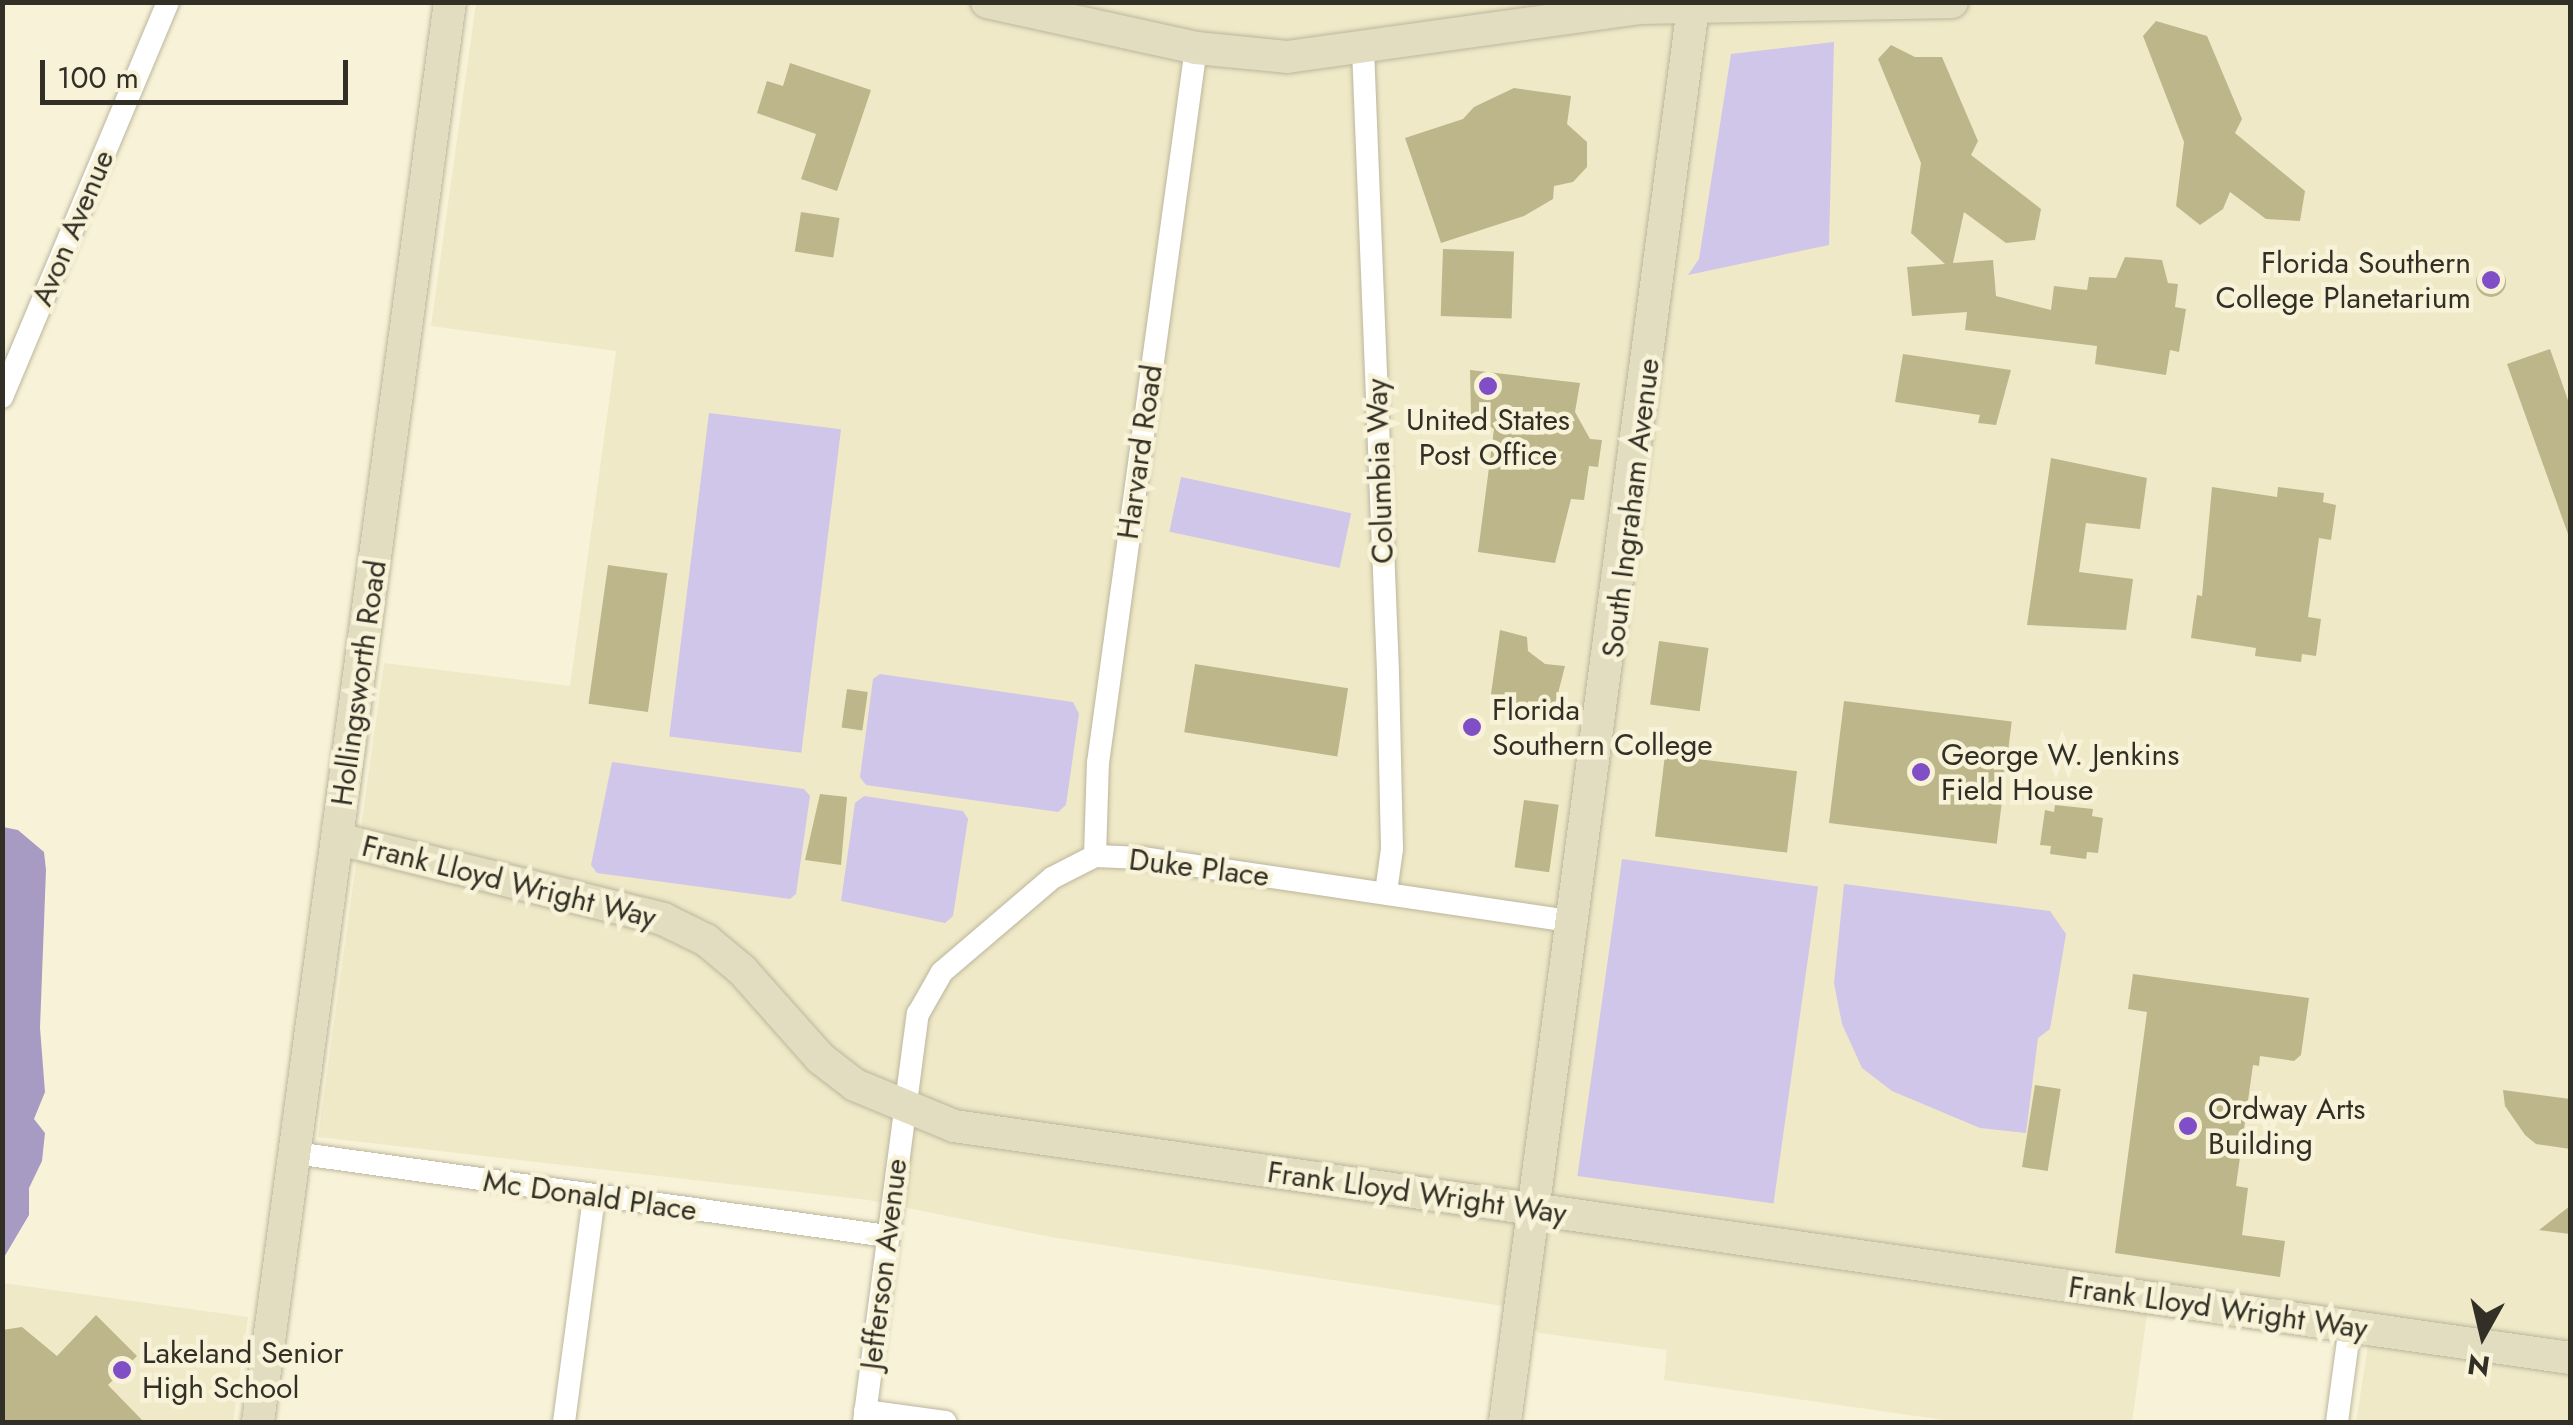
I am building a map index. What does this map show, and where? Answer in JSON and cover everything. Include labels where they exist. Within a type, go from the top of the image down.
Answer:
[{"type":"street","name":"Avon Avenue","points":[[2,398],[168,2]]},
{"type":"street","name":"Hollingsworth Road","points":[[258,1422],[450,2]]},
{"type":"street","points":[[987,2],[1196,48],[1287,57],[1363,50],[1574,15],[1952,2]]},
{"type":"street","name":"South Ingraham Avenue","points":[[1505,1422],[1530,1208],[1574,922],[1693,8]]},
{"type":"street","name":"Harvard Road","points":[[1095,856],[1098,763],[1196,48]]},
{"type":"street","name":"Columbia Way","points":[[1363,50],[1388,672],[1392,849],[1386,892]]},
{"type":"street","name":"Frank Lloyd Wright Way","points":[[338,839],[663,918],[706,940],[742,970],[820,1058],[855,1085],[954,1126],[2570,1358]]},
{"type":"street","name":"Duke Place","points":[[905,1106],[918,1014],[942,972],[1052,878],[1095,856],[1386,892],[1574,922]]},
{"type":"street","name":"Jefferson Avenue","points":[[864,1417],[905,1106]]},
{"type":"street","name":"Mc Donald Place","points":[[294,1153],[886,1236]]},
{"type":"street","points":[[564,1422],[594,1198]]},
{"type":"street","points":[[2337,1422],[2350,1326]]},
{"type":"street","points":[[864,1417],[945,1422]]},
{"type":"shaded area","name":"Florida Southern College","points":[[476,3],[2570,3],[2570,1422],[2356,1422],[2368,1345],[2147,1314],[2132,1422],[1958,1422],[1664,1380],[1667,1350],[1539,1333],[1503,1306],[1051,1237],[868,1200],[318,1137],[384,663],[570,686],[616,351],[431,326]]},
{"type":"shaded area","points":[[1834,42],[1829,245],[1688,275],[1699,259],[1731,54]]},
{"type":"shaded area","points":[[709,413],[841,429],[801,753],[669,737]]},
{"type":"shaded area","points":[[1181,477],[1351,513],[1340,568],[1169,532]]},
{"type":"shaded area","points":[[880,674],[1073,702],[1079,714],[1066,805],[1058,812],[866,785],[860,777],[873,679]]},
{"type":"shaded area","points":[[612,762],[804,789],[810,796],[796,894],[790,899],[597,873],[591,865]]},
{"type":"shaded area","points":[[864,796],[963,811],[968,819],[953,916],[945,923],[841,901],[855,803]]},
{"type":"shaded area","points":[[3,827],[18,830],[44,852],[46,870],[40,1028],[45,1092],[34,1119],[45,1133],[42,1161],[29,1188],[29,1215],[3,1259]]},
{"type":"shaded area","points":[[1622,859],[1818,887],[1774,1203],[1577,1176]]},
{"type":"shaded area","points":[[1844,884],[2050,911],[2066,934],[2050,1029],[2038,1038],[2026,1133],[1980,1128],[1892,1091],[1862,1068],[1842,1024],[1834,983]]},
{"type":"shaded area","name":"Lakeland Senior High School","points":[[3,1283],[248,1317],[233,1422],[3,1422]]},
{"type":"building","points":[[2156,21],[2207,36],[2242,119],[2235,133],[2305,191],[2300,221],[2266,219],[2230,192],[2223,209],[2200,225],[2176,206],[2184,142],[2143,36]]},
{"type":"building","points":[[1891,45],[1915,57],[1942,57],[1978,141],[1971,155],[2041,209],[2035,240],[2006,243],[1964,212],[1953,263],[1993,260],[1996,296],[2051,310],[2054,286],[2087,290],[2089,277],[2116,278],[2125,257],[2162,260],[2168,283],[2178,284],[2175,307],[2186,309],[2179,352],[2170,350],[2166,375],[2095,364],[2097,346],[1965,330],[1967,312],[1912,316],[1907,267],[1945,264],[1911,233],[1921,163],[1878,59]]},
{"type":"building","points":[[790,63],[871,90],[837,191],[801,179],[816,134],[757,113],[767,81],[783,86]]},
{"type":"building","points":[[1514,88],[1571,96],[1567,124],[1587,142],[1587,167],[1573,182],[1554,186],[1553,199],[1524,216],[1441,243],[1405,138],[1463,119],[1474,107]]},
{"type":"building","points":[[801,212],[840,218],[833,258],[795,252]]},
{"type":"building","points":[[1443,249],[1514,251],[1512,318],[1441,316]]},
{"type":"building","name":"Florida Southern College Planetarium","points":[[2491,267],[2502,271],[2506,282],[2502,293],[2491,297],[2480,293],[2476,282],[2480,271]]},
{"type":"building","points":[[2550,349],[2570,406],[2568,534],[2507,364]]},
{"type":"building","points":[[1903,354],[2011,370],[1996,425],[1978,423],[1980,415],[1895,402]]},
{"type":"building","points":[[1470,370],[1580,383],[1575,412],[1590,439],[1602,440],[1598,467],[1589,466],[1584,500],[1571,499],[1555,563],[1478,552],[1494,429],[1471,415]]},
{"type":"building","points":[[2051,458],[2147,478],[2140,529],[2086,523],[2079,572],[2133,579],[2126,630],[2027,625]]},
{"type":"building","points":[[2212,487],[2277,497],[2278,487],[2324,493],[2323,502],[2336,505],[2331,540],[2319,538],[2308,617],[2321,619],[2316,656],[2302,654],[2301,662],[2255,656],[2256,648],[2191,638],[2197,595],[2202,596]]},
{"type":"building","points":[[608,565],[667,573],[648,712],[589,704]]},
{"type":"building","points":[[1500,630],[1527,637],[1528,651],[1545,664],[1565,666],[1554,709],[1490,701]]},
{"type":"building","points":[[1659,641],[1709,648],[1700,711],[1650,704]]},
{"type":"building","points":[[1195,664],[1348,688],[1337,756],[1184,732]]},
{"type":"building","points":[[847,689],[868,692],[862,731],[842,728]]},
{"type":"building","name":"George W. Jenkins Field House","points":[[1844,701],[2012,722],[1997,844],[1829,823]]},
{"type":"building","points":[[1665,755],[1797,771],[1787,853],[1655,836]]},
{"type":"building","points":[[820,794],[847,797],[841,865],[805,860]]},
{"type":"building","points":[[1524,800],[1559,805],[1549,872],[1515,867]]},
{"type":"building","points":[[2055,805],[2093,809],[2092,816],[2103,818],[2098,853],[2087,852],[2086,859],[2050,854],[2051,846],[2040,845],[2045,810],[2054,812]]},
{"type":"building","name":"Ordway Arts Building","points":[[2133,974],[2309,998],[2301,1055],[2294,1061],[2260,1056],[2259,1066],[2253,1065],[2236,1186],[2248,1188],[2242,1235],[2285,1241],[2280,1277],[2115,1253],[2147,1012],[2128,1009]]},
{"type":"building","points":[[2035,1085],[2061,1089],[2048,1171],[2022,1167]]},
{"type":"building","points":[[2503,1090],[2570,1099],[2570,1149],[2536,1144],[2525,1135],[2505,1106]]},
{"type":"building","points":[[2570,1206],[2570,1234],[2539,1230]]},
{"type":"building","points":[[96,1315],[137,1356],[108,1385],[144,1422],[2,1422],[2,1330],[22,1327],[57,1356]]},
{"type":"place","name":"Florida Southern College Planetarium","points":[[2491,280]]},
{"type":"place","name":"United States Post Office","points":[[1488,386]]},
{"type":"place","name":"Florida Southern College","points":[[1472,727]]},
{"type":"place","name":"George W. Jenkins Field House","points":[[1921,772]]},
{"type":"place","name":"Ordway Arts Building","points":[[2188,1126]]},
{"type":"place","name":"Lakeland Senior High School","points":[[122,1370]]}]
